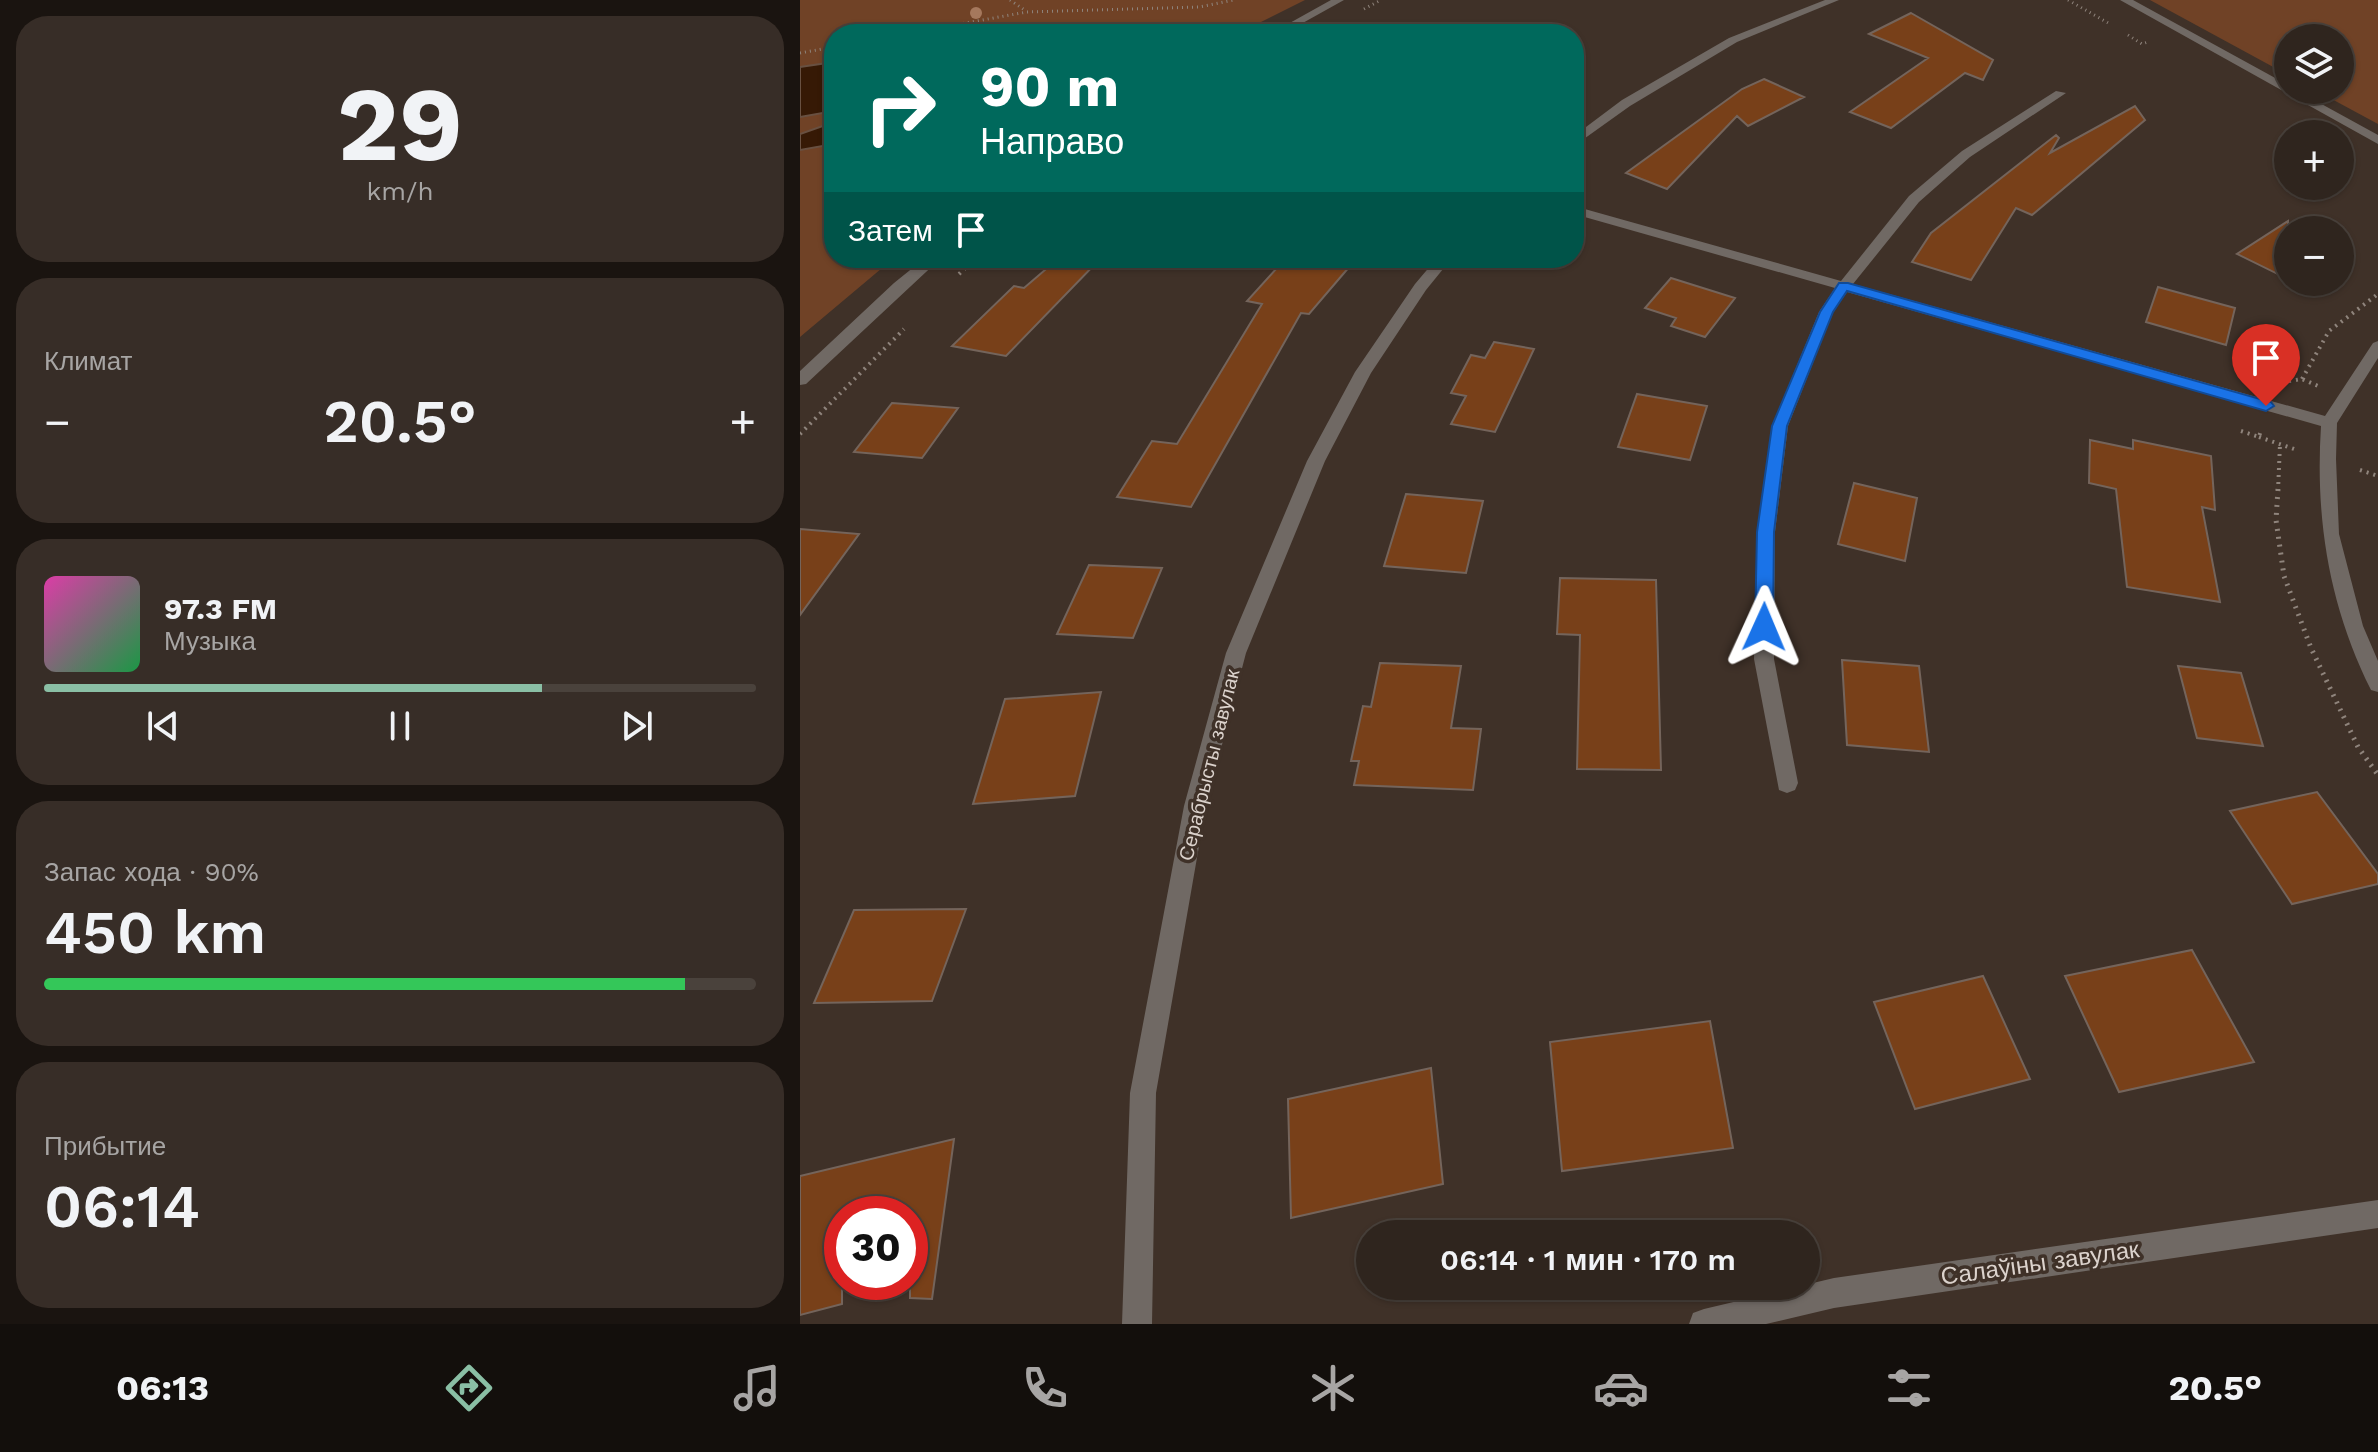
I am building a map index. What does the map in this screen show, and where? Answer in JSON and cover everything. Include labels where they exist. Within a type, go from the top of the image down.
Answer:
[{"type":"street","points":[[1294,24],[1339,0]]},
{"type":"street","points":[[1584,134],[1626,103],[1733,40],[1834,0]]},
{"type":"street","points":[[2125,0],[2378,140]]},
{"type":"street","points":[[1787,783],[1764,659],[1766,532],[1780,426],[1826,312],[1843,285],[1914,199],[1966,154],[2060,93]]},
{"type":"street","points":[[1584,213],[2329,423]]},
{"type":"street","points":[[800,380],[922,268]]},
{"type":"street","name":"Серабрысты завулак","points":[[1137,1324],[1143,1093],[1195,806],[1236,653],[1316,461],[1356,385],[1420,287],[1436,268]]},
{"type":"street","points":[[2378,346],[2329,423],[2330,534],[2353,626],[2378,684]]},
{"type":"street","name":"Салаўіны завулак","points":[[1704,1324],[1834,1293],[2378,1214]]},
{"type":"path","points":[[1010,0],[1027,12]]},
{"type":"path","points":[[960,24],[1027,12],[1199,7],[1234,0]]},
{"type":"path","points":[[800,53],[824,49]]},
{"type":"path","points":[[950,283],[966,268]]},
{"type":"path","points":[[2302,379],[2329,331],[2378,294]]},
{"type":"path","points":[[800,434],[907,326]]},
{"type":"path","points":[[2280,444],[2276,520],[2284,576],[2311,648],[2358,747],[2378,775]]},
{"type":"shaded area","points":[[800,0],[1305,0],[1257,24],[824,24],[824,268],[882,268],[800,337]]},
{"type":"shaded area","points":[[2150,0],[2378,0],[2378,124],[2341,104],[2354,104],[2354,24],[2274,24],[2274,67]]},
{"type":"shaded area","points":[[824,63],[824,113],[800,117],[800,67]]},
{"type":"shaded area","points":[[824,126],[824,146],[800,150],[800,134]]},
{"type":"building","points":[[1911,13],[1993,60],[1983,80],[1965,73],[1891,128],[1850,112],[1928,58],[1869,34]]},
{"type":"building","points":[[1764,79],[1804,97],[1748,126],[1737,116],[1667,189],[1626,173],[1742,89]]},
{"type":"building","points":[[2135,106],[2145,120],[2032,215],[2016,208],[1971,280],[1912,262],[1931,233],[2056,135],[2059,138],[2050,153]]},
{"type":"building","points":[[2274,230],[2274,272],[2237,254]]},
{"type":"building","points":[[1047,268],[1091,268],[1006,356],[952,346],[1014,286],[1024,288]]},
{"type":"building","points":[[1277,268],[1348,268],[1309,314],[1301,313],[1191,507],[1117,497],[1152,441],[1177,444],[1262,304],[1247,301]]},
{"type":"building","points":[[1671,278],[1735,298],[1705,337],[1671,326],[1676,318],[1645,308]]},
{"type":"building","points":[[2158,287],[2235,308],[2226,345],[2146,322]]},
{"type":"building","points":[[1494,342],[1534,349],[1495,432],[1451,424],[1466,396],[1451,393],[1471,355],[1485,358]]},
{"type":"building","points":[[1637,394],[1707,406],[1690,460],[1618,447]]},
{"type":"building","points":[[892,403],[958,408],[922,458],[854,452]]},
{"type":"building","points":[[2090,440],[2133,449],[2133,440],[2211,456],[2215,510],[2202,507],[2220,602],[2127,587],[2116,489],[2089,483]]},
{"type":"building","points":[[1854,483],[1917,498],[1905,561],[1838,544]]},
{"type":"building","points":[[1406,494],[1483,501],[1466,573],[1384,566]]},
{"type":"building","points":[[800,529],[859,534],[800,615]]},
{"type":"building","points":[[1089,565],[1162,568],[1133,638],[1057,634]]},
{"type":"building","points":[[1560,578],[1656,580],[1661,770],[1577,769],[1580,635],[1557,634]]},
{"type":"building","points":[[1842,660],[1919,666],[1929,752],[1847,745]]},
{"type":"building","points":[[1380,663],[1461,666],[1451,728],[1481,729],[1473,790],[1354,785],[1359,761],[1351,761],[1363,706],[1371,707]]},
{"type":"building","points":[[2178,666],[2241,673],[2263,746],[2197,738]]},
{"type":"building","points":[[1101,692],[1075,796],[973,804],[1005,699]]},
{"type":"building","points":[[2317,792],[2378,874],[2378,884],[2292,904],[2230,811]]},
{"type":"building","points":[[966,909],[932,1001],[814,1003],[854,910]]},
{"type":"building","points":[[2192,950],[2254,1062],[2119,1092],[2065,976]]},
{"type":"building","points":[[1983,976],[2030,1079],[1915,1109],[1874,1002]]},
{"type":"building","points":[[1710,1021],[1733,1148],[1562,1171],[1550,1042]]},
{"type":"building","points":[[1431,1068],[1443,1184],[1291,1218],[1288,1099]]},
{"type":"building","points":[[954,1139],[932,1299],[928,1299],[928,1196],[824,1196],[824,1300],[842,1300],[842,1304],[800,1315],[800,1176]]},
{"type":"route","points":[[1764,627],[1766,532],[1780,426],[1826,312],[1843,285],[1896,303],[2266,406]]}]
